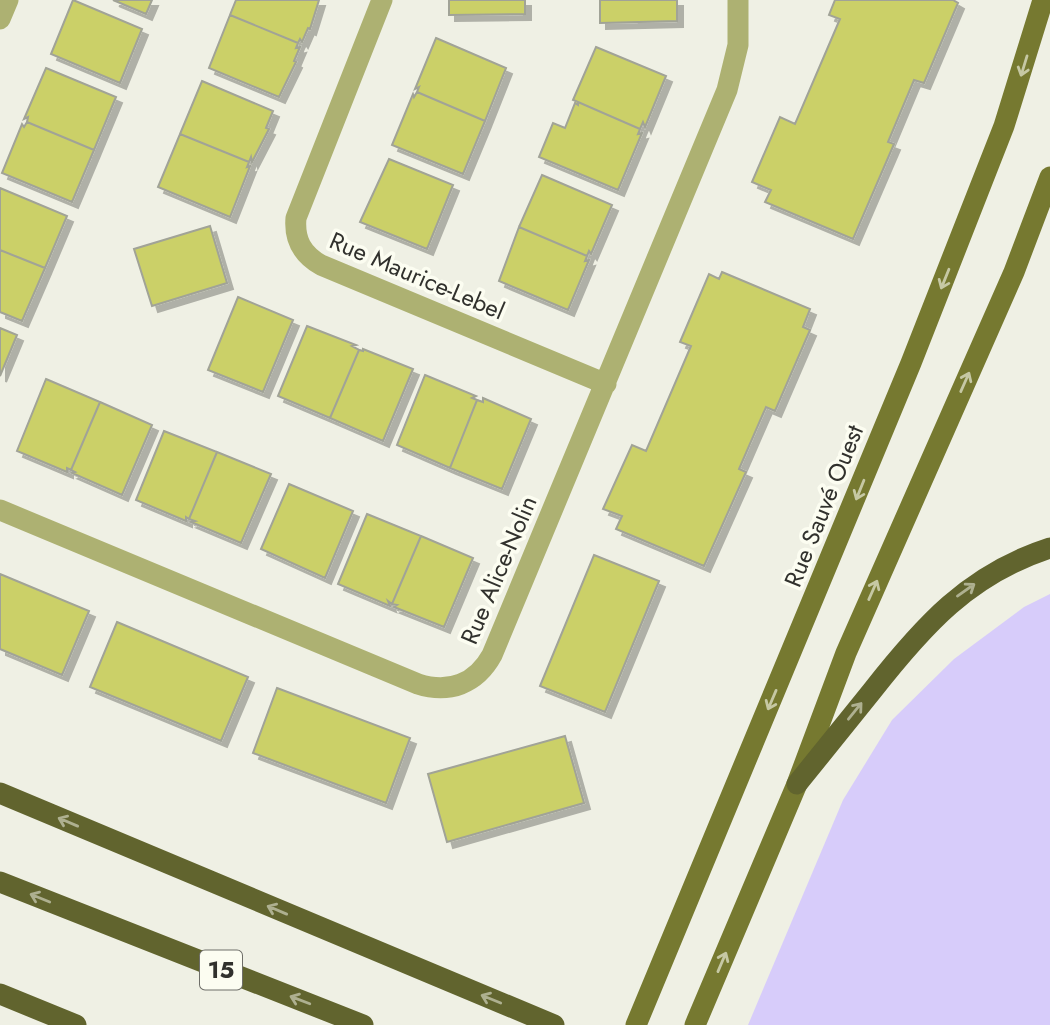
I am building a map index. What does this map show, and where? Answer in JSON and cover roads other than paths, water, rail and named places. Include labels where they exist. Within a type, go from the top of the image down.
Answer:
[{"type":"highway","points":[[797,784],[914,638],[936,615],[979,581],[1023,558],[1050,548]]},
{"type":"highway","points":[[0,793],[554,1025]]},
{"type":"highway","name":"15","points":[[0,882],[363,1025]]},
{"type":"highway","points":[[0,994],[76,1025]]},
{"type":"main road","name":"Rue Sauvé Ouest","points":[[636,1024],[921,339],[1004,126],[1043,0]]},
{"type":"main road","points":[[695,1025],[797,784],[846,653],[1014,272],[1050,177]]},
{"type":"street","points":[[0,19],[8,0]]},
{"type":"street","name":"Rue Maurice-Lebel","points":[[382,0],[296,218],[296,234],[302,250],[321,265],[606,384]]},
{"type":"street","name":"Rue Alice-Nolin","points":[[0,510],[418,684],[438,689],[447,688],[474,677],[482,671],[492,655],[732,75],[738,45],[738,0]]}]
